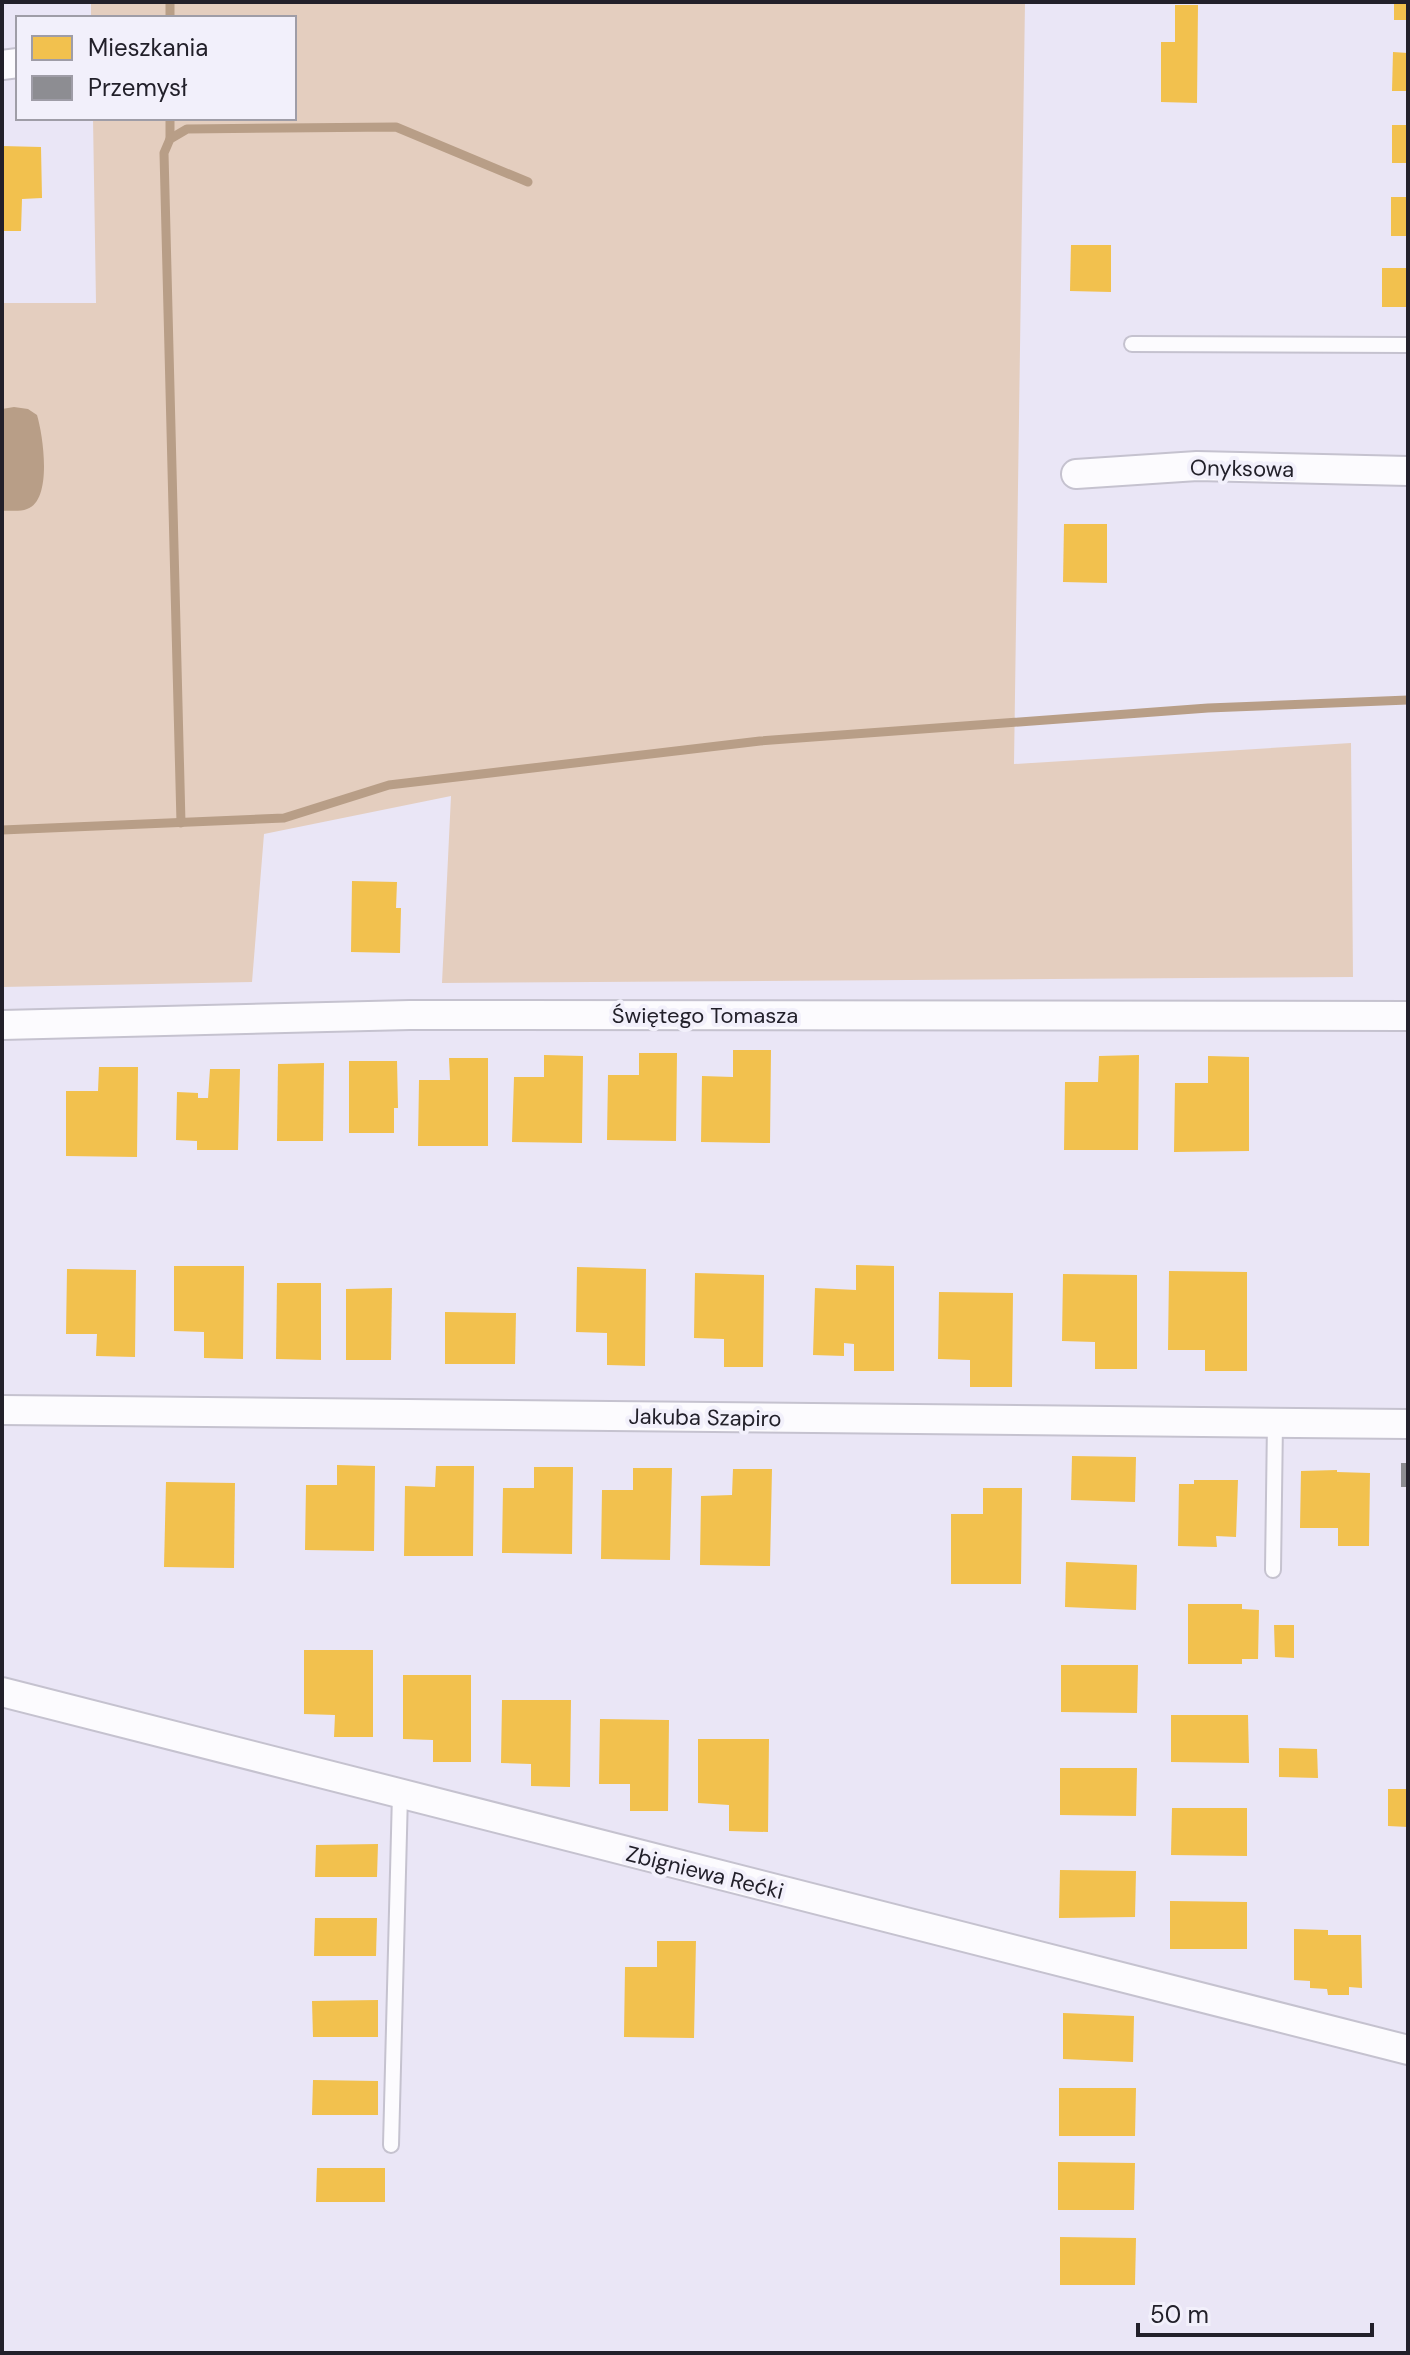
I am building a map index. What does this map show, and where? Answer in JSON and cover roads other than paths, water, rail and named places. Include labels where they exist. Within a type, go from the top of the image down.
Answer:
[{"type":"street","name":"Onyksowa","points":[[1076,474],[1197,466],[1408,471]]},
{"type":"street","name":"Świętego Tomasza","points":[[2,1025],[410,1015],[1408,1016]]},
{"type":"street","name":"Jakuba Szapiro","points":[[2,1410],[1408,1424]]},
{"type":"street","name":"Zbigniewa Rećki","points":[[2,1692],[1408,2050]]},
{"type":"lane","points":[[1132,344],[1408,345]]},
{"type":"lane","points":[[1273,1570],[1275,1422]]},
{"type":"lane","points":[[391,2145],[400,1794]]},
{"type":"waterway","points":[[170,2],[170,16]]},
{"type":"waterway","points":[[170,120],[170,139]]},
{"type":"waterway","points":[[181,823],[164,153],[170,139],[187,129],[396,127],[528,182]]},
{"type":"waterway","points":[[2,830],[284,818],[389,785],[760,741],[1208,708],[1408,700]]}]
